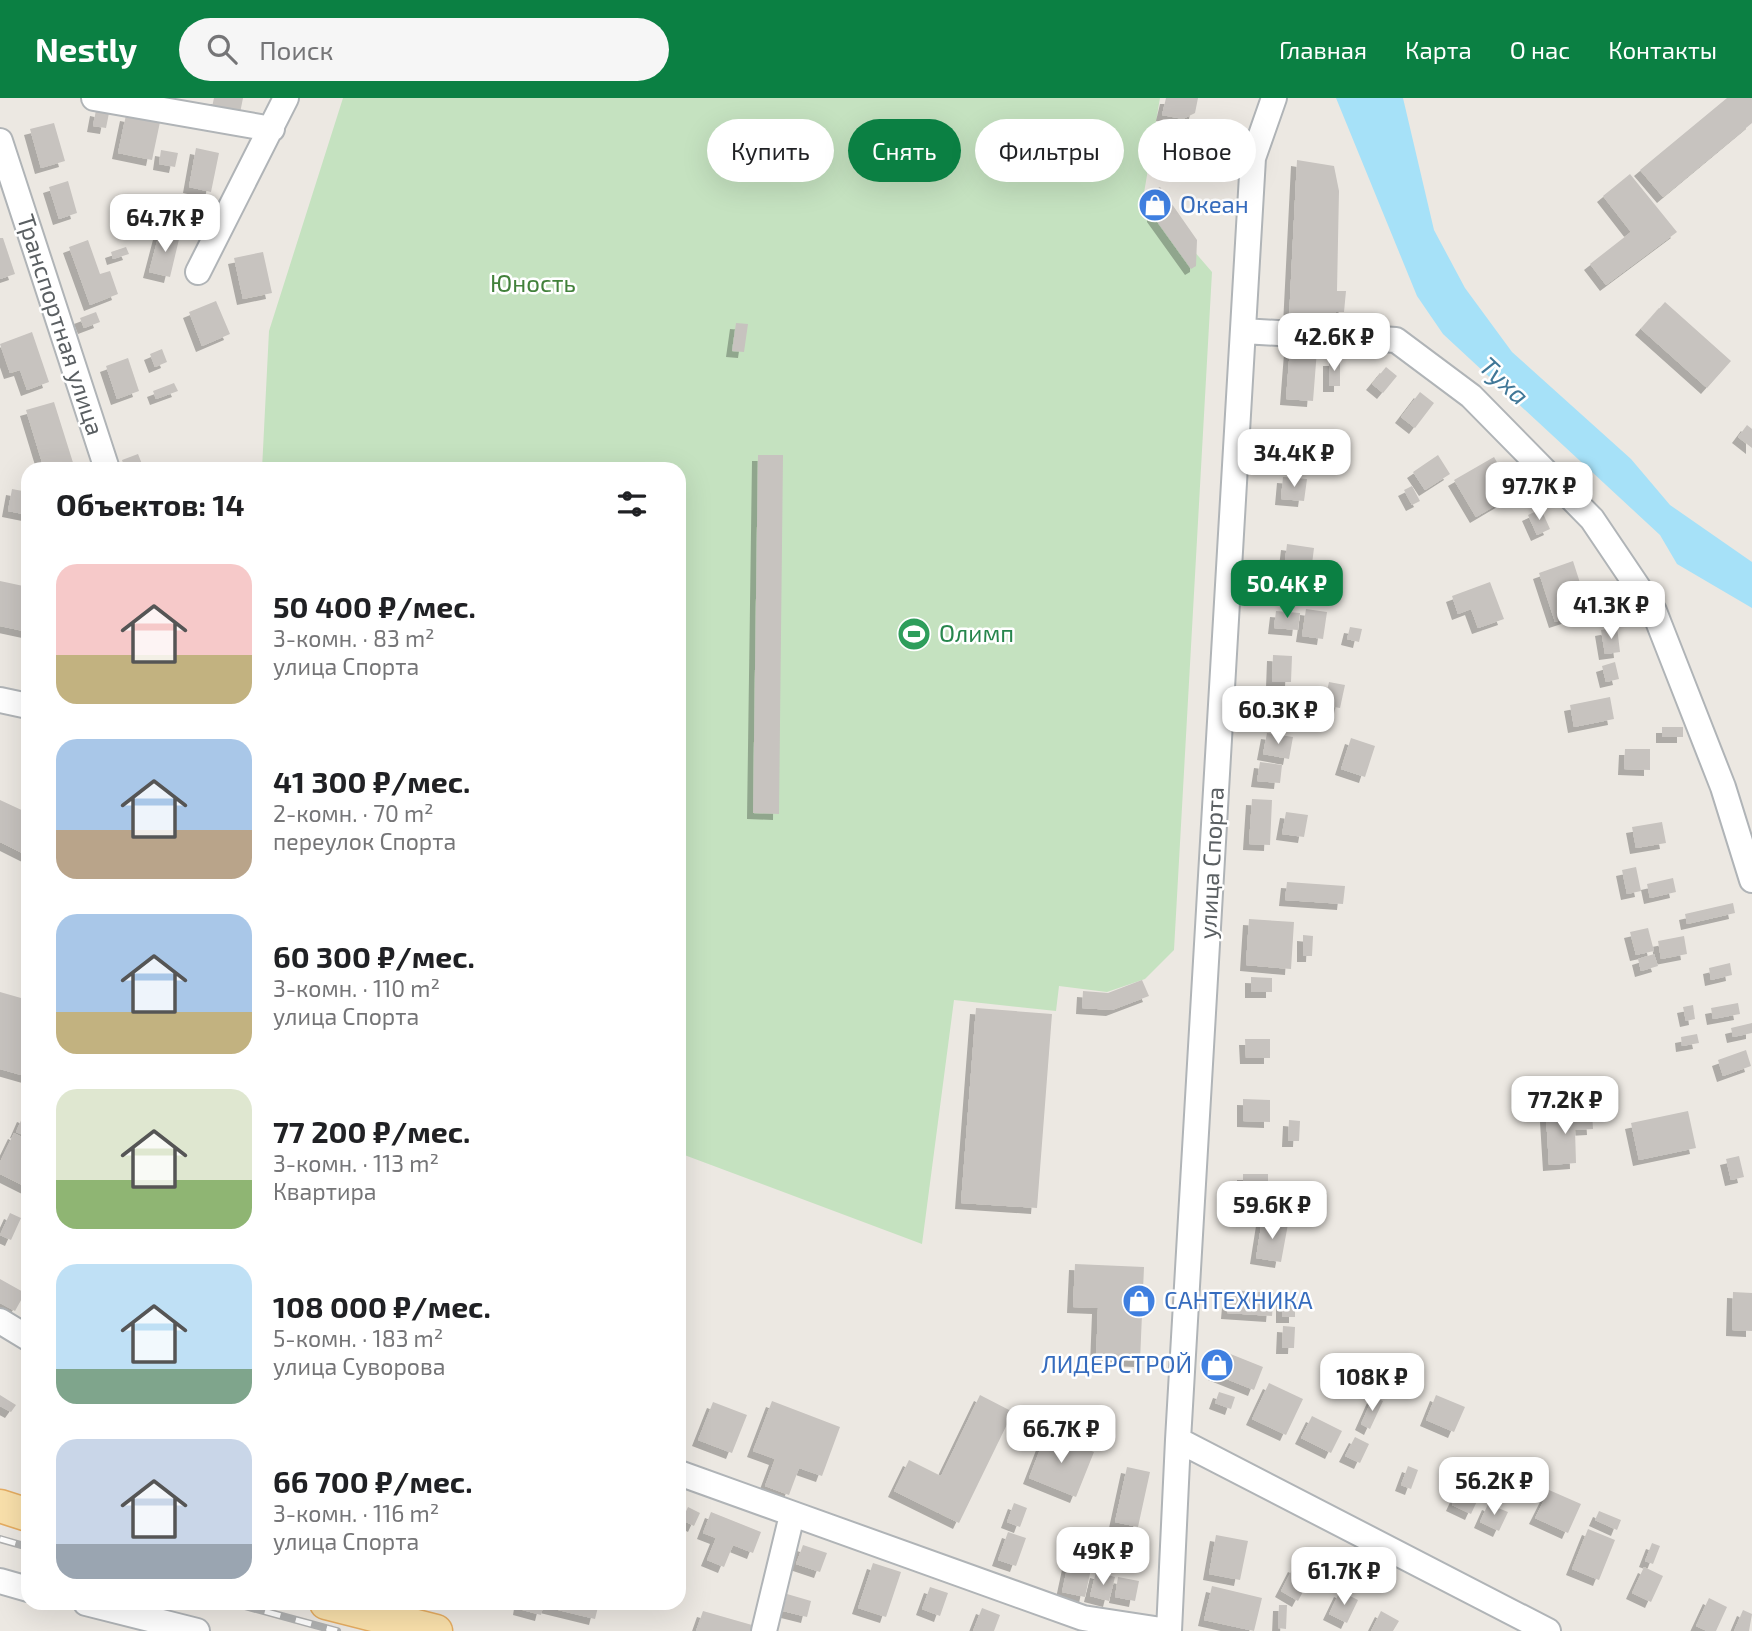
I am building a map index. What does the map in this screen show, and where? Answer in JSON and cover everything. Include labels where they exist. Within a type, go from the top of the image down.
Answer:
[{"type":"main road","points":[[354,1610],[436,1631]]},
{"type":"street","points":[[94,98],[272,129]]},
{"type":"street","points":[[198,272],[286,98]]},
{"type":"street","name":"улица Спорта","points":[[1169,1631],[1252,158],[1275,98]]},
{"type":"street","name":"Транспортная улица","points":[[0,141],[105,462]]},
{"type":"street","points":[[1243,331],[1396,340],[1471,396],[1592,519],[1654,611],[1723,787],[1752,880]]},
{"type":"street","points":[[0,700],[21,704]]},
{"type":"street","points":[[0,1321],[21,1334]]},
{"type":"street","points":[[1178,1440],[1548,1631]]},
{"type":"street","points":[[686,1476],[1083,1618],[1169,1631]]},
{"type":"street","points":[[764,1631],[792,1515]]},
{"type":"street","points":[[0,1581],[21,1586]]},
{"type":"street","points":[[114,1610],[197,1631]]},
{"type":"green space","name":"Юность","points":[[343,98],[1160,98],[1156,119],[1138,119],[1138,182],[1146,182],[1144,193],[1212,272],[1174,950],[1145,979],[1107,992],[1059,986],[1056,1011],[954,1000],[922,1244],[686,1156],[686,462],[262,462],[269,331]]},
{"type":"water","name":"Туха","points":[[1336,98],[1403,98],[1434,230],[1465,288],[1512,352],[1631,459],[1670,505],[1752,562],[1752,608],[1677,564],[1660,535],[1443,334],[1417,296]]},
{"type":"building","points":[[214,98],[243,98],[240,113],[212,107]]},
{"type":"building","points":[[1166,98],[1198,98],[1195,113],[1183,119],[1162,115]]},
{"type":"building","points":[[1727,98],[1752,98],[1752,123],[1663,197],[1640,170]]},
{"type":"building","points":[[96,110],[109,113],[106,128],[93,126]]},
{"type":"building","points":[[126,115],[160,122],[152,160],[118,153]]},
{"type":"building","points":[[54,123],[65,161],[41,168],[30,129]]},
{"type":"building","points":[[196,148],[219,153],[211,192],[189,187]]},
{"type":"building","points":[[161,150],[178,153],[175,167],[159,164]]},
{"type":"building","points":[[1297,160],[1334,166],[1339,191],[1337,291],[1346,291],[1344,312],[1336,312],[1335,321],[1289,319]]},
{"type":"building","points":[[1630,174],[1677,232],[1606,285],[1590,264],[1631,232],[1603,196]]},
{"type":"building","points":[[68,181],[77,213],[59,219],[49,187]]},
{"type":"building","points":[[1160,187],[1197,240],[1196,266],[1191,269],[1153,216],[1154,190]]},
{"type":"building","points":[[188,209],[206,216],[201,230],[182,224]]},
{"type":"building","points":[[160,230],[180,235],[170,277],[149,272]]},
{"type":"building","points":[[0,238],[3,238],[15,274],[0,279]]},
{"type":"building","points":[[88,240],[100,274],[110,271],[118,294],[90,305],[69,247]]},
{"type":"building","points":[[126,247],[129,254],[113,259],[111,252]]},
{"type":"building","points":[[263,252],[272,293],[243,299],[234,258]]},
{"type":"building","points":[[216,301],[230,334],[202,346],[189,312]]},
{"type":"building","points":[[1665,302],[1731,361],[1707,388],[1641,329]]},
{"type":"building","points":[[96,312],[100,322],[84,328],[80,318]]},
{"type":"building","points":[[736,323],[748,324],[744,352],[732,351]]},
{"type":"building","points":[[32,332],[49,382],[27,390],[20,370],[10,373],[0,344]]},
{"type":"building","points":[[1290,348],[1317,350],[1313,401],[1286,399]]},
{"type":"building","points":[[162,349],[167,362],[155,367],[150,354]]},
{"type":"building","points":[[128,358],[139,391],[117,399],[106,366]]},
{"type":"building","points":[[1329,360],[1340,360],[1340,386],[1329,386]]},
{"type":"building","points":[[1386,367],[1397,376],[1383,393],[1372,384]]},
{"type":"building","points":[[174,383],[178,391],[156,399],[153,391]]},
{"type":"building","points":[[1420,392],[1434,403],[1415,428],[1401,417]]},
{"type":"building","points":[[54,402],[73,462],[42,462],[26,410]]},
{"type":"building","points":[[1747,425],[1752,429],[1752,448],[1738,437]]},
{"type":"building","points":[[1313,436],[1313,453],[1285,453],[1285,437]]},
{"type":"building","points":[[138,454],[141,462],[123,462]]},
{"type":"building","points":[[758,455],[783,455],[779,814],[753,813]]},
{"type":"building","points":[[1438,455],[1450,474],[1425,490],[1413,472]]},
{"type":"building","points":[[1494,457],[1515,494],[1476,517],[1454,480]]},
{"type":"building","points":[[1283,477],[1307,479],[1304,501],[1281,499]]},
{"type":"building","points":[[1412,486],[1420,501],[1412,505],[1404,490]]},
{"type":"building","points":[[12,489],[21,491],[21,514],[8,511]]},
{"type":"building","points":[[1541,509],[1550,529],[1537,535],[1528,515]]},
{"type":"building","points":[[1287,544],[1314,548],[1312,564],[1285,561]]},
{"type":"building","points":[[1573,561],[1589,611],[1555,622],[1539,573]]},
{"type":"building","points":[[0,581],[21,586],[21,630],[0,626]]},
{"type":"building","points":[[1490,582],[1504,619],[1478,628],[1471,609],[1458,614],[1452,596]]},
{"type":"building","points":[[1306,609],[1327,612],[1323,639],[1302,636]]},
{"type":"building","points":[[1276,611],[1300,613],[1298,630],[1274,628]]},
{"type":"building","points":[[1350,627],[1362,629],[1359,642],[1347,639]]},
{"type":"building","points":[[1617,627],[1620,652],[1605,654],[1601,630]]},
{"type":"building","points":[[1273,655],[1292,656],[1291,682],[1272,682]]},
{"type":"building","points":[[1615,662],[1619,679],[1606,682],[1602,666]]},
{"type":"building","points":[[1329,682],[1345,685],[1340,708],[1324,705]]},
{"type":"building","points":[[1610,697],[1614,719],[1574,727],[1570,705]]},
{"type":"building","points":[[1270,701],[1290,704],[1288,720],[1269,718]]},
{"type":"building","points":[[1306,708],[1324,710],[1323,717],[1305,715]]},
{"type":"building","points":[[1662,727],[1683,727],[1683,737],[1662,737]]},
{"type":"building","points":[[1267,733],[1293,737],[1289,759],[1263,754]]},
{"type":"building","points":[[1351,738],[1375,746],[1365,777],[1341,769]]},
{"type":"building","points":[[1625,749],[1650,749],[1650,770],[1624,769]]},
{"type":"building","points":[[1260,762],[1282,765],[1280,783],[1257,781]]},
{"type":"building","points":[[1252,799],[1272,800],[1270,845],[1249,844]]},
{"type":"building","points":[[0,800],[21,810],[21,852],[0,842]]},
{"type":"building","points":[[1286,812],[1308,815],[1304,837],[1282,834]]},
{"type":"building","points":[[1662,822],[1666,843],[1636,848],[1632,827]]},
{"type":"building","points":[[1636,867],[1641,891],[1627,894],[1622,870]]},
{"type":"building","points":[[1673,878],[1676,892],[1650,898],[1647,884]]},
{"type":"building","points":[[1287,882],[1345,886],[1343,904],[1285,900]]},
{"type":"building","points":[[1733,903],[1735,913],[1687,924],[1685,914]]},
{"type":"building","points":[[1249,919],[1294,922],[1291,969],[1246,965]]},
{"type":"building","points":[[1648,928],[1654,951],[1636,955],[1630,932]]},
{"type":"building","points":[[1303,935],[1313,936],[1312,956],[1303,956]]},
{"type":"building","points":[[1684,936],[1687,954],[1661,959],[1658,941]]},
{"type":"building","points":[[1654,954],[1658,966],[1641,971],[1638,959]]},
{"type":"building","points":[[1730,963],[1732,975],[1711,980],[1709,968]]},
{"type":"building","points":[[1251,977],[1272,978],[1272,992],[1251,992]]},
{"type":"building","points":[[1142,980],[1149,996],[1112,1010],[1082,1008],[1083,991],[1108,993]]},
{"type":"building","points":[[0,992],[21,998],[21,1075],[0,1069]]},
{"type":"building","points":[[1738,1003],[1740,1014],[1713,1019],[1711,1008]]},
{"type":"building","points":[[1693,1005],[1695,1019],[1686,1021],[1683,1007]]},
{"type":"building","points":[[976,1008],[1052,1014],[1037,1208],[961,1203]]},
{"type":"building","points":[[1752,1023],[1752,1033],[1733,1037],[1731,1028]]},
{"type":"building","points":[[1697,1034],[1699,1043],[1682,1046],[1681,1037]]},
{"type":"building","points":[[1245,1039],[1270,1039],[1270,1058],[1246,1058]]},
{"type":"building","points":[[1746,1050],[1751,1066],[1723,1076],[1718,1060]]},
{"type":"building","points":[[1243,1099],[1270,1100],[1270,1122],[1243,1121]]},
{"type":"building","points":[[1688,1111],[1696,1148],[1639,1160],[1631,1123]]},
{"type":"building","points":[[1592,1113],[1593,1129],[1575,1130],[1576,1163],[1549,1165],[1546,1116]]},
{"type":"building","points":[[1289,1120],[1300,1121],[1299,1141],[1288,1141]]},
{"type":"building","points":[[21,1121],[21,1134],[16,1132]]},
{"type":"building","points":[[14,1133],[21,1136],[21,1184],[0,1174],[0,1162]]},
{"type":"building","points":[[1739,1156],[1744,1177],[1731,1180],[1726,1159]]},
{"type":"building","points":[[1243,1174],[1268,1174],[1268,1190],[1243,1190]]},
{"type":"building","points":[[1301,1189],[1327,1193],[1323,1219],[1296,1215]]},
{"type":"building","points":[[10,1213],[21,1218],[11,1240],[0,1235]]},
{"type":"building","points":[[1262,1220],[1288,1224],[1281,1262],[1256,1258]]},
{"type":"building","points":[[1075,1264],[1144,1267],[1140,1361],[1096,1359],[1098,1308],[1073,1307]]},
{"type":"building","points":[[0,1279],[21,1291],[21,1300],[15,1311],[0,1303]]},
{"type":"building","points":[[1229,1290],[1274,1293],[1272,1316],[1227,1313]]},
{"type":"building","points":[[1733,1292],[1752,1293],[1752,1331],[1732,1330]]},
{"type":"building","points":[[1282,1298],[1295,1298],[1295,1317],[1282,1317]]},
{"type":"building","points":[[1283,1326],[1295,1327],[1294,1348],[1282,1348]]},
{"type":"building","points":[[1223,1351],[1263,1367],[1254,1390],[1214,1374]]},
{"type":"building","points":[[1269,1383],[1303,1399],[1286,1435],[1252,1419]]},
{"type":"building","points":[[1219,1392],[1235,1397],[1231,1409],[1215,1403]]},
{"type":"building","points":[[0,1395],[16,1405],[11,1412],[0,1406]]},
{"type":"building","points":[[980,1395],[1013,1412],[959,1523],[894,1491],[909,1460],[941,1476]]},
{"type":"building","points":[[1436,1395],[1465,1407],[1454,1432],[1426,1420]]},
{"type":"building","points":[[1373,1397],[1383,1401],[1370,1429],[1361,1424]]},
{"type":"building","points":[[772,1401],[840,1427],[822,1476],[799,1468],[789,1495],[765,1486],[775,1459],[753,1451]]},
{"type":"building","points":[[713,1402],[747,1415],[732,1453],[698,1440]]},
{"type":"building","points":[[1312,1416],[1342,1431],[1331,1453],[1301,1438]]},
{"type":"building","points":[[1046,1434],[1094,1452],[1076,1497],[1029,1478]]},
{"type":"building","points":[[1355,1437],[1369,1444],[1360,1463],[1345,1456]]},
{"type":"building","points":[[1408,1466],[1418,1470],[1411,1489],[1401,1485]]},
{"type":"building","points":[[1127,1467],[1150,1472],[1138,1527],[1115,1522]]},
{"type":"building","points":[[1466,1475],[1485,1484],[1471,1514],[1452,1505]]},
{"type":"building","points":[[1549,1490],[1581,1504],[1568,1533],[1535,1518]]},
{"type":"building","points":[[1014,1503],[1027,1508],[1020,1527],[1007,1522]]},
{"type":"building","points":[[1488,1504],[1508,1512],[1499,1531],[1480,1522]]},
{"type":"building","points":[[688,1507],[700,1513],[694,1526],[686,1522]]},
{"type":"building","points":[[1599,1511],[1621,1520],[1617,1530],[1595,1520]]},
{"type":"building","points":[[711,1512],[761,1532],[753,1553],[733,1545],[724,1567],[707,1560],[716,1538],[703,1533]]},
{"type":"building","points":[[1588,1529],[1615,1540],[1599,1580],[1572,1569]]},
{"type":"building","points":[[1008,1532],[1026,1538],[1016,1566],[998,1560]]},
{"type":"building","points":[[1119,1533],[1141,1536],[1138,1558],[1115,1555]]},
{"type":"building","points":[[1088,1535],[1102,1541],[1094,1558],[1081,1552]]},
{"type":"building","points":[[1216,1535],[1248,1541],[1240,1580],[1209,1574]]},
{"type":"building","points":[[1652,1543],[1660,1546],[1653,1564],[1645,1561]]},
{"type":"building","points":[[803,1545],[827,1553],[820,1572],[796,1564]]},
{"type":"building","points":[[1069,1559],[1092,1564],[1085,1597],[1062,1592]]},
{"type":"building","points":[[873,1563],[901,1572],[886,1617],[858,1608]]},
{"type":"building","points":[[1294,1566],[1312,1575],[1298,1601],[1281,1591]]},
{"type":"building","points":[[1644,1567],[1663,1576],[1651,1602],[1632,1593]]},
{"type":"building","points":[[1096,1572],[1115,1577],[1109,1601],[1090,1596]]},
{"type":"building","points":[[1118,1577],[1139,1581],[1135,1601],[1115,1597]]},
{"type":"building","points":[[1212,1586],[1262,1598],[1254,1631],[1204,1620]]},
{"type":"building","points":[[930,1587],[948,1593],[940,1616],[922,1609]]},
{"type":"building","points":[[1340,1591],[1358,1600],[1347,1623],[1329,1614]]},
{"type":"building","points":[[787,1594],[811,1601],[807,1617],[783,1611]]},
{"type":"building","points":[[1709,1598],[1727,1607],[1716,1631],[1707,1631],[1696,1626]]},
{"type":"building","points":[[1279,1605],[1287,1605],[1286,1629],[1278,1628]]},
{"type":"building","points":[[982,1608],[1000,1615],[994,1631],[973,1631]]},
{"type":"building","points":[[523,1610],[542,1610],[541,1615]]},
{"type":"building","points":[[558,1610],[597,1610],[595,1619]]},
{"type":"building","points":[[1743,1610],[1752,1614],[1749,1631],[1734,1631]]},
{"type":"building","points":[[703,1611],[752,1625],[750,1631],[696,1631]]},
{"type":"building","points":[[1381,1611],[1399,1621],[1393,1631],[1371,1631]]},
{"type":"railway","points":[[0,1539],[21,1545]]},
{"type":"railway","points":[[260,1610],[337,1631]]},
{"type":"place","name":"Океан","points":[[1155,205]]},
{"type":"place","name":"Олимп","points":[[914,634]]},
{"type":"place","name":"САНТЕХНИКА","points":[[1139,1301]]},
{"type":"place","name":"ЛИДЕРСТРОЙ","points":[[1217,1365]]}]
